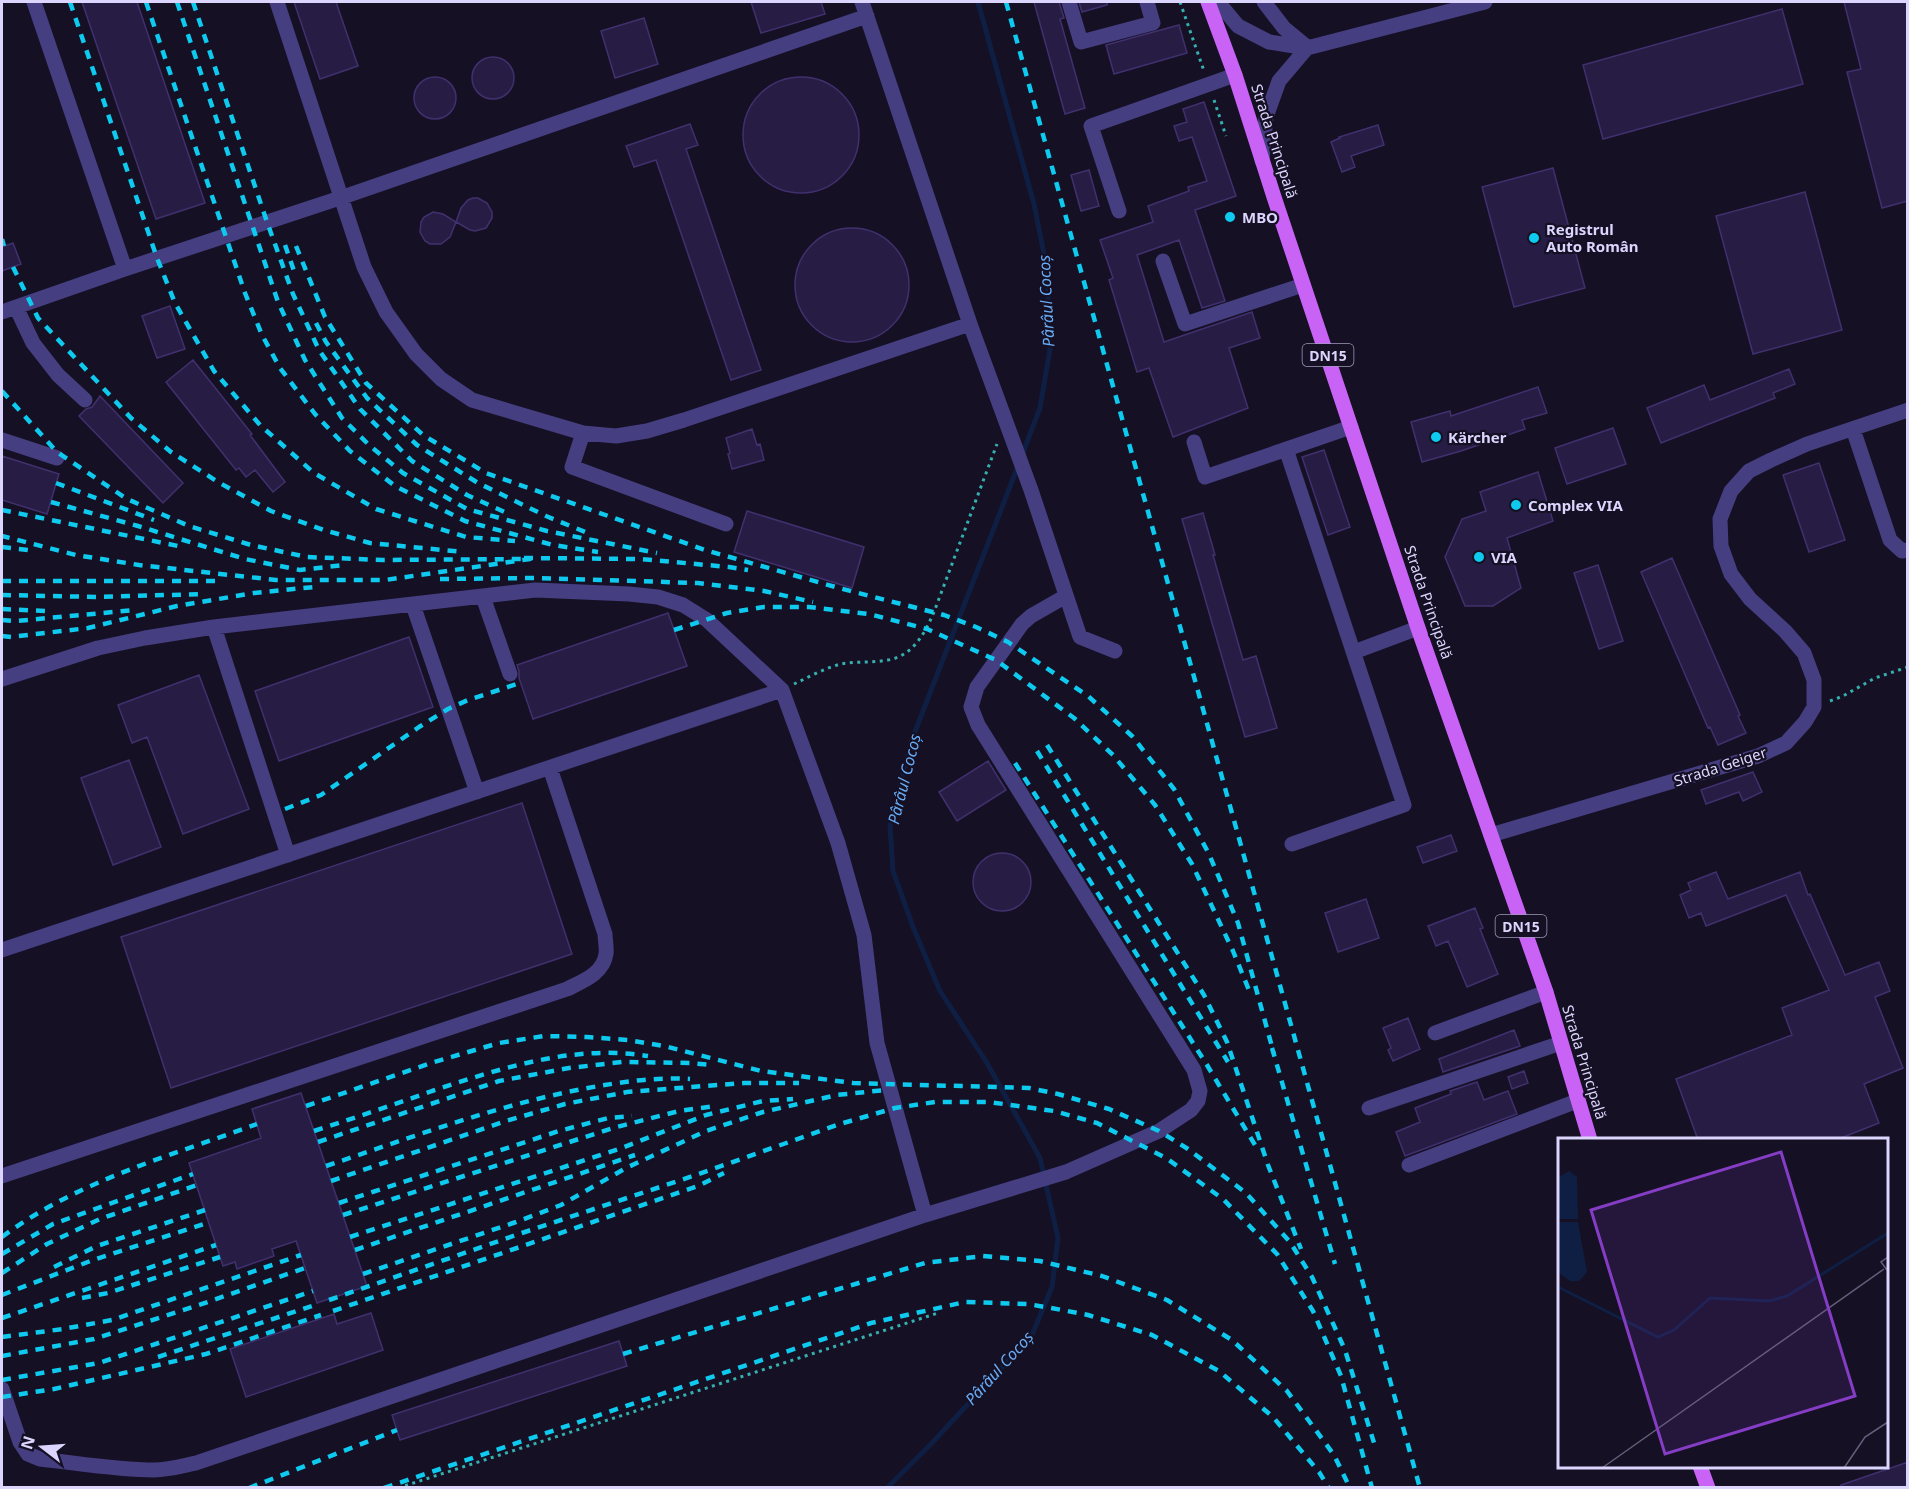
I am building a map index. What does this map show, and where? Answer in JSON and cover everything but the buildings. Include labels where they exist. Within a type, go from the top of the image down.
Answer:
[{"type":"main road","name":"DN15","points":[[1208,2],[1235,75]]},
{"type":"main road","name":"Strada Principală","points":[[1235,75],[1418,628],[1545,993],[1589,1138]]},
{"type":"main road","points":[[1700,1468],[1707,1488]]},
{"type":"lane","points":[[34,2],[124,269]]},
{"type":"lane","points":[[277,2],[343,197],[364,267],[386,312],[416,354],[441,379],[472,400],[583,433],[616,436],[647,431],[695,416],[970,324]]},
{"type":"lane","points":[[1069,2],[1081,42],[1153,23],[1147,2]]},
{"type":"lane","points":[[1218,2],[1238,26],[1269,42],[1307,48],[1456,6],[1485,2]]},
{"type":"lane","points":[[1264,2],[1284,28],[1307,48]]},
{"type":"lane","points":[[85,400],[58,375],[9,309],[343,197],[865,9],[970,324],[1031,490],[1080,637],[1115,651]]},
{"type":"lane","points":[[1262,161],[1266,117],[1279,81],[1307,48]]},
{"type":"lane","points":[[1119,211],[1091,126],[1235,75]]},
{"type":"lane","points":[[1163,261],[1185,324],[1303,285]]},
{"type":"lane","points":[[1814,707],[1814,680],[1804,653],[1785,631],[1750,598],[1731,574],[1721,546],[1720,519],[1731,491],[1749,471],[1808,444],[1908,410]]},
{"type":"lane","points":[[1194,442],[1205,477],[1351,427]]},
{"type":"lane","points":[[1853,429],[1890,540],[1902,551],[1908,550]]},
{"type":"lane","points":[[583,433],[573,467],[726,524]]},
{"type":"lane","points":[[2,440],[57,458]]},
{"type":"lane","points":[[1286,449],[1404,805],[1292,844]]},
{"type":"lane","points":[[2,679],[98,648],[214,627],[413,606],[535,590],[630,594],[658,597],[683,605],[707,620],[782,690],[838,843],[864,935],[878,1043],[925,1215]]},
{"type":"lane","points":[[2,1389],[20,1442],[28,1454],[40,1459],[133,1469],[174,1468],[207,1459],[925,1215],[1066,1172],[1159,1131],[1191,1110],[1198,1101],[1200,1091],[1194,1070],[974,716],[971,707],[977,687],[1015,633],[1031,616],[1066,596]]},
{"type":"lane","points":[[483,597],[510,674]]},
{"type":"lane","points":[[413,606],[477,792]]},
{"type":"lane","points":[[214,627],[288,855]]},
{"type":"lane","points":[[1354,652],[1418,628]]},
{"type":"lane","points":[[2,950],[782,690]]},
{"type":"lane","name":"Strada Geiger","points":[[1491,835],[1758,756],[1786,743],[1806,722],[1814,707]]},
{"type":"lane","points":[[2,1176],[567,989],[585,981],[600,970],[606,954],[605,934],[550,768]]},
{"type":"lane","points":[[1435,1033],[1545,993]]},
{"type":"lane","points":[[1369,1108],[1561,1043]]},
{"type":"lane","points":[[1409,1165],[1577,1101]]},
{"type":"path","points":[[782,690],[839,664],[889,660],[907,652],[919,641],[934,612],[998,441]]},
{"type":"path","points":[[1814,707],[1843,696],[1875,678],[1908,667]]},
{"type":"path","points":[[398,1488],[938,1313]]},
{"type":"waterway","name":"Pârâul Cocoș","points":[[978,2],[1034,204],[1047,269],[1050,349],[1040,408],[1022,455]]},
{"type":"waterway","name":"Pârâul Cocoș","points":[[887,1488],[1032,1335],[1052,1287],[1058,1238],[1040,1158],[987,1063],[940,991],[913,927],[893,871],[890,826],[911,742],[1018,466]]},
{"type":"railway","points":[[70,2],[157,258],[175,303],[214,371],[260,425],[314,473],[376,509],[466,537],[515,541]]},
{"type":"railway","points":[[146,2],[245,293],[262,335],[280,368],[315,414],[350,451],[395,486],[465,521],[553,545],[598,552]]},
{"type":"railway","points":[[177,2],[278,302],[305,360],[342,418],[370,446],[403,473],[467,509],[547,531],[657,553]]},
{"type":"railway","points":[[193,2],[293,294],[319,350],[360,409],[412,461],[467,495],[509,514]]},
{"type":"railway","points":[[1006,2],[1420,1488]]},
{"type":"railway","points":[[2,239],[4,246]]},
{"type":"railway","points":[[285,245],[294,271]]},
{"type":"railway","points":[[296,246],[325,317],[366,383],[423,435],[486,473],[705,550],[944,615],[1008,642],[1088,696],[1132,736],[1174,789],[1209,854],[1238,923],[1274,1054]]},
{"type":"railway","points":[[13,267],[38,318],[131,418],[171,452],[218,482],[271,511],[324,530],[370,543],[464,552]]},
{"type":"railway","points":[[316,323],[326,342],[367,398],[417,445],[478,483],[546,516],[590,534]]},
{"type":"railway","points":[[2,391],[57,452],[127,499],[189,526],[251,545],[307,557],[383,560],[530,559],[385,580],[276,580],[139,565],[76,555],[2,536]]},
{"type":"railway","points":[[56,483],[154,520]]},
{"type":"railway","points":[[51,502],[245,559],[300,570],[344,565]]},
{"type":"railway","points":[[2,510],[183,547]]},
{"type":"railway","points":[[2,547],[28,550]]},
{"type":"railway","points":[[524,558],[640,559],[748,570]]},
{"type":"railway","points":[[440,579],[535,578],[698,583],[764,591],[813,602]]},
{"type":"railway","points":[[2,581],[216,581]]},
{"type":"railway","points":[[2,636],[11,637],[88,628],[177,606],[254,593],[314,587]]},
{"type":"railway","points":[[2,595],[98,597],[203,594]]},
{"type":"railway","points":[[674,630],[727,613],[764,607],[809,607],[869,614],[927,629],[996,660],[1074,718],[1113,755],[1155,805],[1192,864],[1251,995]]},
{"type":"railway","points":[[2,609],[46,611]]},
{"type":"railway","points":[[2,620],[16,621],[135,610]]},
{"type":"railway","points":[[285,809],[321,795],[448,709],[520,683]]},
{"type":"railway","points":[[1047,745],[1204,995],[1227,1042],[1268,1165],[1301,1249]]},
{"type":"railway","points":[[1037,751],[1228,1062]]},
{"type":"railway","points":[[1015,763],[1207,1065],[1255,1145]]},
{"type":"railway","points":[[306,1106],[434,1062],[499,1043],[544,1036],[628,1040],[664,1046],[761,1071],[853,1083],[1029,1088],[1109,1109],[1159,1131],[1188,1149],[1246,1193],[1290,1242],[1312,1277],[1345,1350],[1375,1446]]},
{"type":"railway","points":[[1272,1048],[1335,1264]]},
{"type":"railway","points":[[314,1131],[458,1082],[538,1060],[593,1053],[648,1056]]},
{"type":"railway","points":[[318,1142],[499,1081],[569,1068],[622,1062],[713,1065]]},
{"type":"railway","points":[[326,1166],[529,1101],[599,1086],[656,1079],[690,1079]]},
{"type":"railway","points":[[331,1181],[506,1121],[565,1104],[627,1092],[744,1083],[799,1083]]},
{"type":"railway","points":[[363,1274],[561,1205],[626,1168],[706,1131],[763,1112],[837,1095],[885,1090]]},
{"type":"railway","points":[[350,1237],[619,1149],[706,1115],[763,1101],[793,1099]]},
{"type":"railway","points":[[329,1300],[840,1124],[895,1108],[935,1102],[989,1102],[1054,1111],[1097,1123],[1166,1158],[1223,1199],[1277,1254],[1313,1311],[1341,1376],[1372,1488]]},
{"type":"railway","points":[[343,1215],[613,1128],[679,1111],[715,1106]]},
{"type":"railway","points":[[339,1203],[559,1131],[608,1118],[632,1116]]},
{"type":"railway","points":[[2,1237],[31,1217],[93,1185],[125,1171],[257,1124]]},
{"type":"railway","points":[[355,1250],[635,1155]]},
{"type":"railway","points":[[333,1311],[698,1186],[724,1173]]},
{"type":"railway","points":[[2,1254],[53,1224],[193,1174]]},
{"type":"railway","points":[[2,1273],[47,1244],[100,1219],[197,1185]]},
{"type":"railway","points":[[54,1267],[97,1246],[205,1210]]},
{"type":"railway","points":[[2,1295],[93,1260],[210,1222]]},
{"type":"railway","points":[[2,1318],[216,1245]]},
{"type":"railway","points":[[2,1337],[112,1320],[301,1255]]},
{"type":"railway","points":[[623,1354],[925,1263],[983,1256],[1040,1261],[1102,1276],[1167,1300],[1232,1340],[1287,1391],[1334,1455],[1350,1488]]},
{"type":"railway","points":[[82,1298],[108,1293],[220,1257]]},
{"type":"railway","points":[[2,1356],[94,1339],[305,1268]]},
{"type":"railway","points":[[2,1380],[99,1363],[313,1291]]},
{"type":"railway","points":[[384,1488],[871,1323],[965,1302],[1028,1304],[1088,1315],[1152,1335],[1219,1371],[1273,1417],[1319,1472],[1329,1488]]},
{"type":"railway","points":[[158,1357],[318,1304]]},
{"type":"railway","points":[[2,1397],[54,1389],[206,1354],[321,1315]]},
{"type":"railway","points":[[249,1488],[397,1430]]},
{"type":"place","name":"MBO","points":[[1230,217]]},
{"type":"place","name":"Registrul Auto Român","points":[[1534,238]]},
{"type":"place","name":"Kärcher","points":[[1436,437]]},
{"type":"place","name":"Complex VIA","points":[[1516,505]]},
{"type":"place","name":"VIA","points":[[1479,557]]}]
